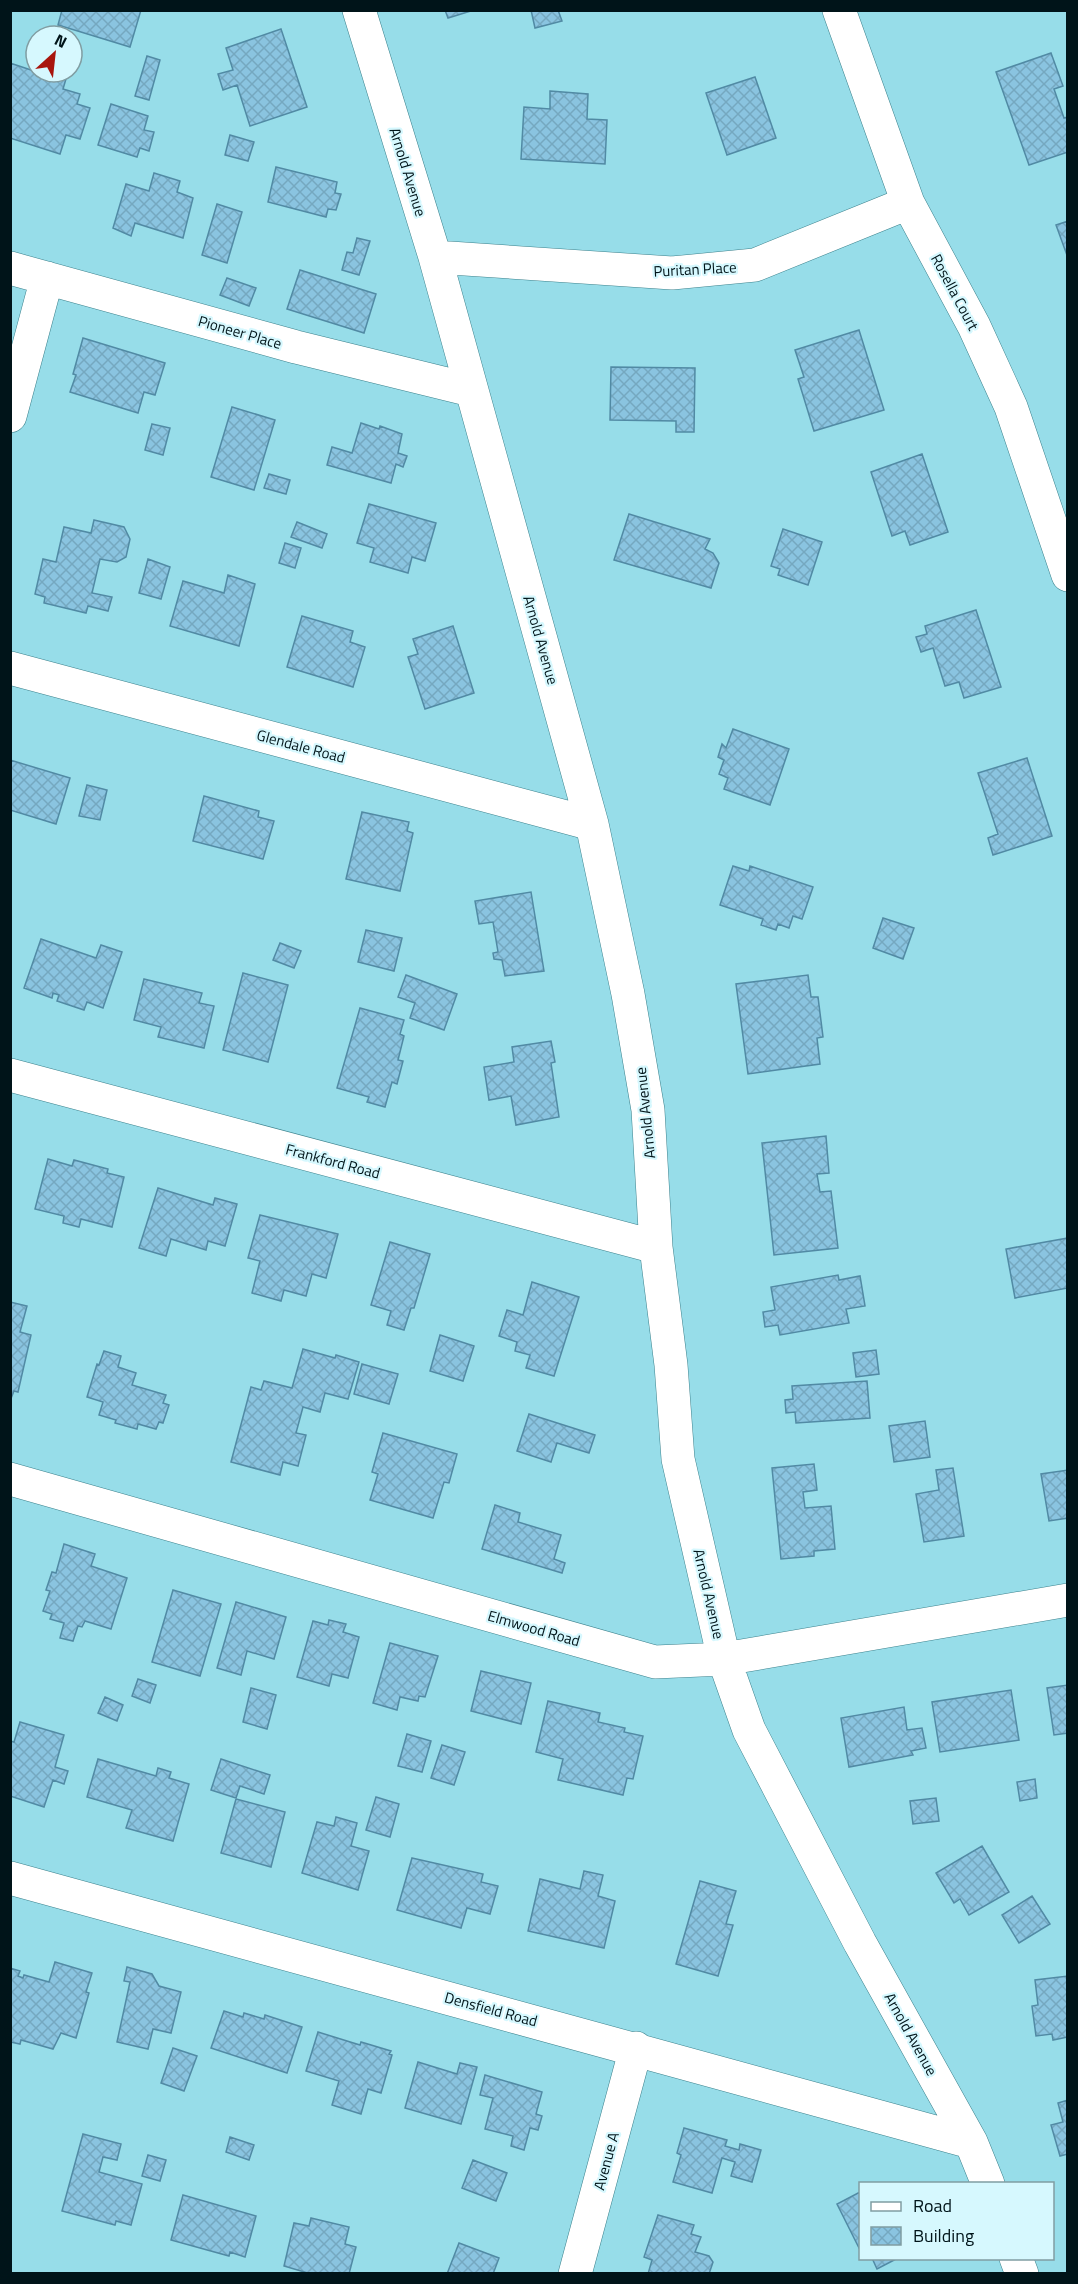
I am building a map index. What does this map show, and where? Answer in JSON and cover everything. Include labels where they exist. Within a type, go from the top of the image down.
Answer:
[{"type":"street","name":"Arnold Avenue","points":[[359,10],[435,257],[592,824],[628,994],[648,1110],[656,1247],[671,1365],[678,1459],[724,1659],[749,1730],[860,1943],[971,2142],[987,2182]]},
{"type":"street","name":"Rosella Court","points":[[839,10],[908,203],[974,326],[1011,407],[1068,575]]},
{"type":"street","name":"Puritan Place","points":[[435,257],[672,273],[755,265],[908,203]]},
{"type":"street","name":"Pioneer Place","points":[[10,268],[296,348],[471,390]]},
{"type":"street","points":[[10,416],[47,278]]},
{"type":"street","name":"Glendale Road","points":[[10,668],[592,824]]},
{"type":"street","name":"Frankford Road","points":[[10,1075],[656,1247]]},
{"type":"street","name":"Elmwood Road","points":[[10,1479],[655,1662],[724,1659],[1068,1600]]},
{"type":"street","name":"Densfield Road","points":[[10,1878],[636,2048],[971,2142]]},
{"type":"street","name":"Avenue A","points":[[575,2274],[636,2048]]},
{"type":"street","points":[[1016,2260],[1022,2274]]},
{"type":"building","points":[[62,10],[141,10],[130,47],[84,33],[84,24],[58,24]]},
{"type":"building","points":[[445,10],[474,10],[448,18]]},
{"type":"building","points":[[531,10],[558,10],[562,21],[535,28]]},
{"type":"building","points":[[281,29],[307,107],[250,126],[237,85],[223,90],[218,74],[233,70],[226,48]]},
{"type":"building","points":[[1051,53],[1063,86],[1054,89],[1064,118],[1068,117],[1068,152],[1029,165],[996,72]]},
{"type":"building","points":[[147,56],[160,60],[149,100],[135,96]]},
{"type":"building","points":[[10,63],[24,68],[24,84],[64,84],[63,89],[80,94],[77,104],[90,108],[80,139],[66,135],[60,154],[10,138]]},
{"type":"building","points":[[755,77],[776,138],[727,155],[706,93]]},
{"type":"building","points":[[550,91],[588,94],[587,119],[607,120],[605,164],[521,159],[524,107],[550,109]]},
{"type":"building","points":[[111,104],[148,116],[144,130],[154,132],[149,151],[140,148],[137,157],[98,145]]},
{"type":"building","points":[[230,135],[254,142],[248,161],[225,155]]},
{"type":"building","points":[[276,167],[337,182],[335,193],[341,194],[336,210],[328,209],[326,217],[268,202]]},
{"type":"building","points":[[154,173],[180,181],[177,192],[193,198],[183,238],[135,223],[131,236],[113,228],[126,184],[149,191]]},
{"type":"building","points":[[217,204],[242,212],[227,263],[202,255]]},
{"type":"building","points":[[1068,221],[1068,258],[1056,225]]},
{"type":"building","points":[[357,238],[370,241],[359,275],[342,270],[347,252],[353,253]]},
{"type":"building","points":[[300,270],[376,294],[364,333],[287,309]]},
{"type":"building","points":[[227,278],[256,288],[249,306],[220,295]]},
{"type":"building","points":[[859,330],[884,410],[814,431],[798,379],[804,377],[795,350]]},
{"type":"building","points":[[83,338],[165,363],[155,395],[144,392],[138,413],[70,392],[76,375],[73,374]]},
{"type":"building","points":[[611,367],[695,368],[694,432],[676,432],[676,421],[610,420]]},
{"type":"building","points":[[232,407],[275,420],[254,490],[211,477]]},
{"type":"building","points":[[361,423],[379,429],[380,426],[402,434],[398,453],[407,456],[403,467],[396,464],[391,483],[327,465],[332,447],[352,453]]},
{"type":"building","points":[[152,424],[170,428],[163,455],[145,450]]},
{"type":"building","points":[[922,454],[948,532],[910,545],[905,531],[892,536],[871,472]]},
{"type":"building","points":[[269,474],[290,480],[286,494],[264,488]]},
{"type":"building","points":[[369,504],[436,523],[425,561],[412,557],[408,573],[370,562],[374,548],[357,543]]},
{"type":"building","points":[[629,514],[710,539],[705,549],[713,553],[719,563],[711,588],[614,560]]},
{"type":"building","points":[[94,520],[124,527],[130,539],[126,557],[117,562],[100,559],[92,593],[112,597],[108,611],[88,606],[86,613],[44,603],[45,597],[35,594],[43,559],[56,562],[64,527],[91,533]]},
{"type":"building","points":[[297,522],[327,534],[322,548],[291,537]]},
{"type":"building","points":[[783,529],[822,542],[808,585],[778,575],[780,569],[771,566]]},
{"type":"building","points":[[285,543],[301,548],[295,568],[279,563]]},
{"type":"building","points":[[148,559],[170,567],[161,599],[139,593]]},
{"type":"building","points":[[228,575],[255,584],[239,646],[170,626],[183,581],[224,593]]},
{"type":"building","points":[[976,610],[1001,687],[964,698],[959,682],[945,686],[933,648],[921,652],[916,637],[927,634],[925,626]]},
{"type":"building","points":[[302,616],[353,631],[350,642],[365,647],[353,687],[287,667]]},
{"type":"building","points":[[453,626],[474,693],[425,709],[408,657],[418,654],[413,639]]},
{"type":"building","points":[[733,729],[789,749],[770,805],[724,789],[728,778],[719,774],[724,760],[718,757],[722,744],[726,748]]},
{"type":"building","points":[[1027,758],[1052,836],[993,855],[988,838],[998,834],[978,773]]},
{"type":"building","points":[[10,760],[70,778],[56,824],[10,810]]},
{"type":"building","points":[[87,785],[107,790],[100,820],[79,816]]},
{"type":"building","points":[[204,796],[259,811],[258,817],[274,821],[263,859],[193,841]]},
{"type":"building","points":[[362,812],[409,822],[407,831],[413,833],[400,891],[346,879]]},
{"type":"building","points":[[733,866],[749,871],[750,866],[813,887],[802,919],[793,916],[789,928],[778,924],[776,930],[761,925],[763,919],[720,905]]},
{"type":"building","points":[[531,892],[544,971],[505,976],[502,960],[494,959],[493,953],[498,952],[493,922],[479,924],[475,901]]},
{"type":"building","points":[[883,918],[914,928],[903,959],[873,948]]},
{"type":"building","points":[[366,930],[402,938],[394,971],[358,962]]},
{"type":"building","points":[[41,939],[96,958],[101,945],[122,952],[103,1008],[87,1002],[84,1010],[57,1001],[59,995],[53,993],[52,998],[24,988]]},
{"type":"building","points":[[280,943],[301,951],[294,968],[273,960]]},
{"type":"building","points":[[243,973],[288,985],[268,1062],[223,1050]]},
{"type":"building","points":[[406,975],[457,994],[444,1030],[410,1018],[415,1003],[398,997]]},
{"type":"building","points":[[808,975],[811,997],[818,997],[823,1037],[817,1038],[820,1064],[748,1074],[736,984]]},
{"type":"building","points":[[144,979],[202,993],[199,1003],[214,1006],[204,1048],[158,1037],[161,1027],[134,1020]]},
{"type":"building","points":[[360,1008],[404,1020],[400,1034],[404,1036],[398,1060],[403,1061],[397,1084],[392,1082],[385,1107],[367,1102],[369,1097],[337,1088]]},
{"type":"building","points":[[551,1041],[555,1062],[551,1063],[559,1117],[516,1125],[511,1096],[489,1100],[484,1067],[514,1062],[512,1047]]},
{"type":"building","points":[[826,1136],[829,1173],[817,1174],[820,1192],[831,1191],[838,1248],[774,1255],[762,1143]]},
{"type":"building","points":[[48,1159],[72,1166],[74,1160],[108,1169],[107,1173],[124,1177],[112,1227],[81,1219],[79,1227],[63,1223],[64,1216],[35,1209]]},
{"type":"building","points":[[158,1188],[213,1205],[215,1198],[237,1204],[225,1246],[208,1241],[206,1250],[171,1239],[166,1256],[139,1248]]},
{"type":"building","points":[[260,1215],[338,1234],[326,1278],[312,1274],[306,1296],[284,1290],[281,1301],[252,1293],[260,1261],[248,1258]]},
{"type":"building","points":[[1068,1238],[1068,1288],[1015,1298],[1006,1249]]},
{"type":"building","points":[[390,1242],[430,1254],[414,1308],[411,1308],[404,1330],[387,1325],[391,1311],[371,1305]]},
{"type":"building","points":[[838,1275],[839,1280],[860,1276],[865,1306],[846,1309],[849,1323],[780,1335],[778,1325],[765,1327],[763,1312],[775,1310],[771,1287]]},
{"type":"building","points":[[532,1282],[579,1297],[554,1376],[526,1368],[530,1355],[515,1351],[517,1342],[499,1336],[507,1310],[523,1315]]},
{"type":"building","points":[[10,1302],[27,1306],[20,1332],[31,1335],[18,1392],[14,1391],[10,1401]]},
{"type":"building","points":[[440,1335],[474,1346],[463,1381],[430,1371]]},
{"type":"building","points":[[303,1349],[359,1362],[348,1399],[325,1393],[320,1412],[303,1407],[296,1433],[306,1435],[298,1466],[283,1462],[280,1475],[231,1462],[251,1387],[261,1390],[264,1381],[292,1388]]},
{"type":"building","points":[[876,1350],[879,1374],[856,1377],[853,1353]]},
{"type":"building","points":[[104,1351],[121,1356],[118,1367],[136,1373],[132,1385],[166,1395],[163,1403],[169,1405],[163,1423],[159,1422],[156,1429],[138,1424],[137,1429],[115,1423],[116,1420],[99,1415],[103,1402],[87,1397],[97,1364],[99,1365]]},
{"type":"building","points":[[362,1364],[398,1374],[389,1404],[354,1394]]},
{"type":"building","points":[[867,1381],[870,1418],[796,1423],[795,1412],[786,1413],[785,1400],[793,1399],[792,1386]]},
{"type":"building","points":[[529,1414],[595,1435],[589,1453],[557,1443],[551,1462],[517,1451]]},
{"type":"building","points":[[925,1421],[930,1457],[894,1462],[889,1426]]},
{"type":"building","points":[[383,1433],[457,1454],[449,1483],[444,1482],[433,1518],[370,1500],[378,1474],[372,1472]]},
{"type":"building","points":[[814,1464],[817,1490],[803,1492],[805,1508],[831,1506],[835,1549],[814,1551],[814,1556],[781,1559],[772,1468]]},
{"type":"building","points":[[953,1468],[964,1536],[924,1542],[916,1494],[939,1490],[936,1470]]},
{"type":"building","points":[[1068,1470],[1068,1518],[1049,1521],[1041,1474]]},
{"type":"building","points":[[495,1505],[520,1513],[518,1522],[561,1535],[554,1559],[565,1563],[562,1573],[482,1549]]},
{"type":"building","points":[[64,1544],[95,1554],[91,1566],[127,1578],[111,1629],[85,1621],[82,1627],[78,1626],[73,1641],[60,1638],[64,1623],[50,1619],[52,1614],[43,1611],[50,1591],[46,1590],[52,1572],[56,1573]]},
{"type":"building","points":[[173,1590],[221,1604],[200,1676],[152,1662]]},
{"type":"building","points":[[236,1602],[286,1617],[274,1659],[247,1651],[241,1675],[217,1668]]},
{"type":"building","points":[[329,1620],[346,1624],[343,1632],[359,1637],[348,1678],[332,1674],[329,1686],[297,1677],[313,1621],[328,1625]]},
{"type":"building","points":[[390,1643],[438,1656],[425,1697],[419,1696],[418,1701],[400,1697],[397,1710],[373,1703]]},
{"type":"building","points":[[481,1671],[531,1683],[521,1724],[471,1711]]},
{"type":"building","points":[[138,1679],[156,1685],[150,1703],[132,1696]]},
{"type":"building","points":[[1068,1685],[1068,1733],[1054,1735],[1047,1688]]},
{"type":"building","points":[[251,1688],[276,1695],[267,1729],[243,1722]]},
{"type":"building","points":[[1011,1690],[1019,1740],[940,1752],[932,1702]]},
{"type":"building","points":[[105,1697],[123,1705],[117,1721],[98,1713]]},
{"type":"building","points":[[548,1701],[600,1713],[598,1722],[625,1728],[624,1732],[643,1736],[633,1779],[627,1778],[623,1795],[558,1780],[563,1759],[536,1752]]},
{"type":"building","points":[[904,1707],[907,1730],[922,1728],[926,1748],[911,1751],[913,1755],[849,1767],[841,1718]]},
{"type":"building","points":[[20,1722],[64,1735],[55,1767],[68,1771],[64,1784],[53,1780],[44,1807],[10,1796],[10,1741],[14,1742]]},
{"type":"building","points":[[407,1734],[431,1741],[422,1772],[398,1766]]},
{"type":"building","points":[[442,1745],[465,1752],[454,1785],[431,1778]]},
{"type":"building","points":[[98,1759],[156,1776],[158,1768],[171,1772],[169,1778],[189,1784],[173,1841],[126,1828],[132,1810],[87,1797]]},
{"type":"building","points":[[221,1759],[270,1775],[264,1794],[240,1786],[236,1798],[211,1790]]},
{"type":"building","points":[[1035,1779],[1037,1798],[1020,1801],[1017,1782]]},
{"type":"building","points":[[376,1797],[399,1804],[390,1837],[366,1830]]},
{"type":"building","points":[[936,1798],[939,1821],[913,1824],[910,1801]]},
{"type":"building","points":[[236,1799],[285,1812],[271,1867],[221,1853]]},
{"type":"building","points":[[336,1817],[357,1823],[351,1846],[369,1851],[358,1890],[302,1873],[317,1822],[334,1826]]},
{"type":"building","points":[[982,1846],[1009,1892],[969,1915],[960,1899],[954,1903],[936,1873]]},
{"type":"building","points":[[412,1858],[483,1874],[481,1882],[498,1886],[490,1914],[467,1908],[461,1928],[397,1910]]},
{"type":"building","points":[[584,1871],[603,1875],[598,1896],[615,1901],[604,1948],[528,1931],[540,1879],[580,1889]]},
{"type":"building","points":[[700,1881],[736,1891],[726,1924],[733,1925],[718,1976],[676,1964]]},
{"type":"building","points":[[1032,1896],[1050,1924],[1019,1943],[1002,1915]]},
{"type":"building","points":[[55,1962],[92,1973],[86,1992],[89,1993],[76,2038],[61,2033],[53,2049],[21,2040],[20,2044],[10,2042],[10,1968],[20,1971],[18,1976],[23,1978],[24,1975],[49,1982]]},
{"type":"building","points":[[127,1967],[152,1974],[159,1986],[181,1992],[171,2033],[153,2029],[148,2049],[117,2042],[130,1982],[124,1981]]},
{"type":"building","points":[[1068,1976],[1068,2037],[1053,2040],[1052,2034],[1036,2036],[1032,2006],[1038,2005],[1035,1980]]},
{"type":"building","points":[[224,2011],[243,2017],[244,2013],[264,2019],[265,2015],[302,2027],[287,2073],[211,2048]]},
{"type":"building","points":[[318,2032],[360,2045],[361,2042],[391,2051],[389,2054],[392,2055],[381,2093],[368,2089],[361,2114],[332,2105],[339,2081],[306,2071]]},
{"type":"building","points":[[173,2048],[197,2056],[184,2091],[161,2083]]},
{"type":"building","points":[[418,2062],[457,2074],[460,2063],[477,2067],[461,2124],[405,2108]]},
{"type":"building","points":[[485,2075],[542,2092],[536,2114],[542,2116],[538,2130],[530,2128],[524,2150],[511,2146],[513,2136],[485,2129],[493,2098],[480,2095]]},
{"type":"building","points":[[1068,2100],[1068,2154],[1060,2156],[1051,2125],[1063,2122],[1058,2103]]},
{"type":"building","points":[[684,2128],[727,2140],[725,2146],[739,2150],[740,2144],[761,2150],[752,2182],[731,2176],[735,2162],[722,2158],[712,2193],[673,2182],[681,2155],[677,2153]]},
{"type":"building","points":[[83,2134],[121,2144],[117,2160],[103,2157],[99,2172],[142,2184],[131,2225],[116,2221],[115,2225],[62,2211]]},
{"type":"building","points":[[230,2137],[254,2145],[249,2160],[226,2152]]},
{"type":"building","points":[[148,2155],[166,2160],[160,2181],[142,2176]]},
{"type":"building","points":[[473,2160],[507,2173],[496,2201],[462,2188]]},
{"type":"building","points":[[859,2193],[859,2248],[837,2204]]},
{"type":"building","points":[[183,2195],[256,2216],[245,2257],[230,2252],[229,2256],[171,2240]]},
{"type":"building","points":[[658,2215],[694,2225],[691,2234],[701,2237],[695,2252],[709,2256],[713,2262],[709,2274],[648,2274],[652,2260],[644,2257]]},
{"type":"building","points":[[311,2218],[349,2227],[345,2244],[356,2247],[349,2274],[311,2274],[284,2266],[294,2223],[309,2226]]},
{"type":"building","points":[[459,2243],[499,2258],[493,2274],[447,2274]]},
{"type":"building","points":[[873,2260],[894,2260],[877,2269]]}]
